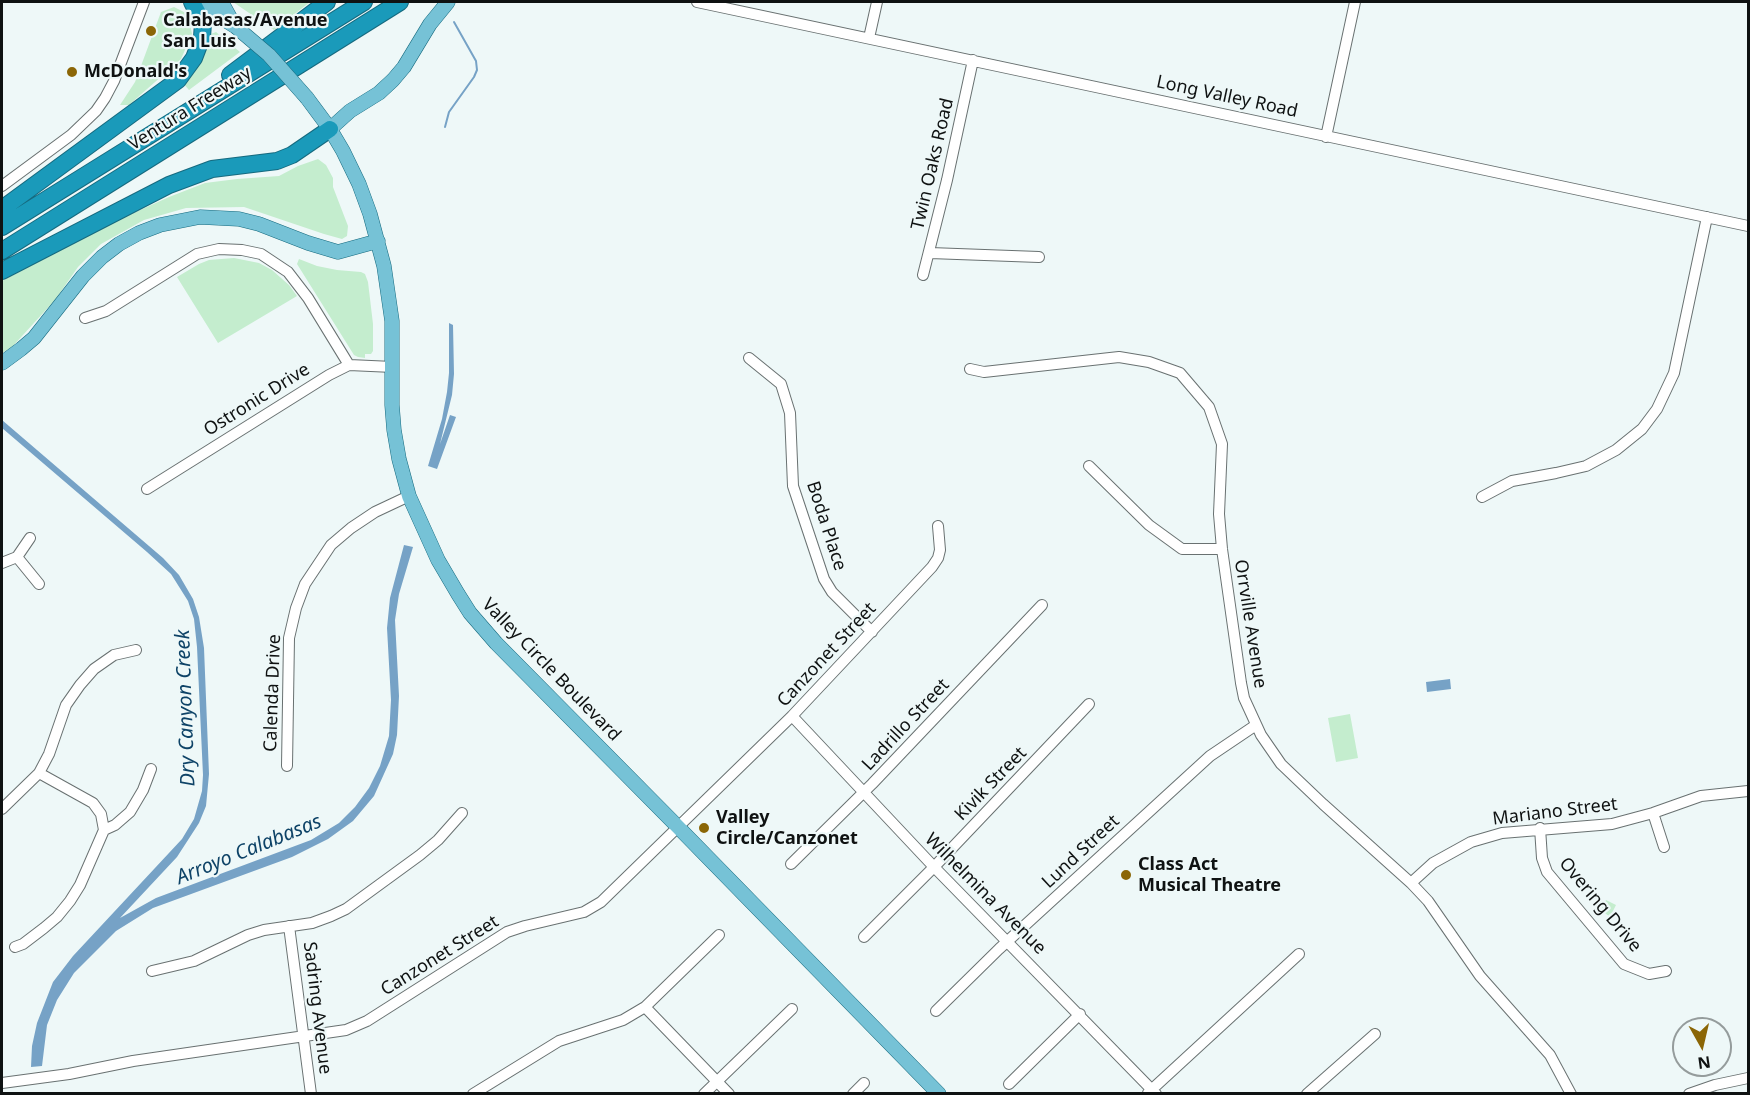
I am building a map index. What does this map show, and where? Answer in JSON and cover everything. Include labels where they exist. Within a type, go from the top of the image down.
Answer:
[{"type":"highway","points":[[2,209],[178,80],[194,58],[202,38],[203,23],[194,2]]},
{"type":"highway","points":[[167,125],[247,61],[327,2]]},
{"type":"highway","name":"Ventura Freeway","points":[[2,227],[364,2]]},
{"type":"highway","name":"Ventura Freeway","points":[[2,251],[400,2]]},
{"type":"highway","points":[[2,271],[169,185],[212,169],[278,161],[292,155],[330,129]]},
{"type":"main road","points":[[194,2],[236,27]]},
{"type":"main road","points":[[218,2],[223,5],[236,27]]},
{"type":"main road","points":[[330,129],[350,111],[379,93],[393,80],[404,68],[430,24],[448,2]]},
{"type":"main road","name":"Valley Circle Boulevard","points":[[236,27],[269,55],[308,98],[330,129],[359,184],[378,241],[388,287],[392,321],[394,430],[399,459],[409,496],[438,560],[458,594],[482,628],[544,693],[939,1094]]},
{"type":"main road","points":[[2,363],[34,338],[83,276],[102,257],[139,233],[160,225],[200,217],[238,219],[259,224],[338,252],[378,241]]},
{"type":"street","points":[[2,186],[71,135],[96,111],[114,81],[144,2]]},
{"type":"street","name":"Long Valley Road","points":[[698,2],[1749,226]]},
{"type":"street","points":[[869,38],[876,2]]},
{"type":"street","points":[[1326,137],[1355,2]]},
{"type":"street","name":"Twin Oaks Road","points":[[923,275],[930,253],[973,60]]},
{"type":"street","points":[[1482,497],[1512,481],[1586,466],[1616,450],[1641,429],[1657,409],[1674,373],[1707,217]]},
{"type":"street","points":[[86,318],[106,311],[197,254],[219,249],[242,250],[261,254],[288,273],[308,298],[350,365]]},
{"type":"street","points":[[930,253],[1039,257]]},
{"type":"street","name":"Orrville Avenue","points":[[970,369],[984,372],[1119,357],[1149,362],[1180,373],[1209,407],[1222,444],[1219,514],[1241,683],[1256,725],[1281,764],[1428,901],[1480,976],[1551,1054],[1571,1094]]},
{"type":"street","name":"Boda Place","points":[[749,358],[781,384],[790,413],[793,486],[824,579],[832,592],[872,632]]},
{"type":"street","name":"Ostronic Drive","points":[[147,489],[329,375],[350,365],[393,367]]},
{"type":"street","points":[[1089,466],[1149,525],[1182,549],[1222,549]]},
{"type":"street","name":"Calenda Drive","points":[[287,766],[289,639],[296,608],[305,584],[331,545],[338,539],[375,512],[409,496]]},
{"type":"street","name":"Canzonet Street","points":[[2,1083],[346,1030],[367,1021],[507,932],[584,912],[601,902],[792,716],[932,567],[940,550],[938,526]]},
{"type":"street","points":[[2,563],[17,556],[30,538]]},
{"type":"street","points":[[17,556],[39,584]]},
{"type":"street","name":"Ladrillo Street","points":[[791,864],[864,793],[1042,605]]},
{"type":"street","points":[[2,809],[39,773],[49,754],[66,705],[79,686],[94,669],[114,655],[136,650]]},
{"type":"street","name":"Kivik Street","points":[[864,936],[934,867],[1089,704]]},
{"type":"street","name":"Wilhelmina Avenue","points":[[792,716],[934,867],[1080,1014],[1152,1092]]},
{"type":"street","name":"Lund Street","points":[[936,1011],[1210,756],[1256,725]]},
{"type":"street","points":[[104,830],[115,825],[130,812],[143,790],[151,769]]},
{"type":"street","points":[[15,947],[23,944],[44,928],[70,901],[80,885],[104,830],[101,814],[93,803],[39,773]]},
{"type":"street","name":"Mariano Street","points":[[1411,883],[1433,863],[1471,842],[1502,833],[1540,828],[1612,824],[1653,813],[1701,796],[1749,791]]},
{"type":"street","points":[[152,971],[194,961],[248,935],[312,922],[346,909],[420,855],[438,840],[462,813]]},
{"type":"street","points":[[1653,813],[1664,847]]},
{"type":"street","name":"Overing Drive","points":[[1540,828],[1542,858],[1547,872],[1624,964],[1649,974],[1666,971]]},
{"type":"street","name":"Sadring Avenue","points":[[289,926],[311,1094]]},
{"type":"street","points":[[473,1094],[559,1041],[623,1020],[645,1007],[719,935]]},
{"type":"street","points":[[1152,1092],[1299,954]]},
{"type":"street","points":[[645,1007],[729,1094]]},
{"type":"street","points":[[704,1094],[792,1009]]},
{"type":"street","points":[[1009,1084],[1080,1014]]},
{"type":"street","points":[[1307,1094],[1376,1034]]},
{"type":"street","points":[[1689,1094],[1715,1085],[1749,1078]]},
{"type":"street","points":[[853,1094],[864,1083]]},
{"type":"green space","points":[[233,2],[310,2],[274,30]]},
{"type":"green space","points":[[174,7],[188,14],[192,34],[181,59],[129,105],[120,105],[135,82],[161,12]]},
{"type":"green space","points":[[216,32],[240,52],[189,90],[182,82],[198,61],[211,34]]},
{"type":"green space","points":[[318,159],[326,165],[333,178],[333,187],[348,226],[347,236],[342,239],[324,234],[244,207],[186,208],[144,220],[101,244],[78,267],[55,300],[12,347],[2,353],[2,281],[105,226],[205,183],[279,176]]},
{"type":"green space","points":[[234,258],[259,263],[272,270],[289,285],[297,296],[218,343],[177,277],[209,260]]},
{"type":"green space","points":[[299,259],[317,266],[365,274],[373,324],[371,354],[365,354],[365,358],[354,355],[297,264]]},
{"type":"green space","points":[[1350,714],[1358,758],[1336,762],[1328,718]]},
{"type":"green space","points":[[1606,900],[1616,905],[1610,917],[1601,910]]},
{"type":"water","points":[[449,323],[453,325],[454,374],[452,395],[440,444],[450,415],[456,417],[437,469],[428,466],[442,419],[447,392]]},
{"type":"water","points":[[2,420],[163,558],[179,575],[193,599],[199,617],[204,648],[209,774],[206,806],[199,823],[177,857],[120,918],[156,898],[311,840],[339,823],[355,807],[369,788],[380,766],[389,736],[391,700],[387,628],[390,598],[404,545],[413,547],[399,594],[395,620],[399,696],[397,735],[393,754],[374,796],[353,821],[328,839],[292,857],[153,908],[116,931],[74,973],[57,1000],[47,1025],[42,1066],[31,1067],[32,1046],[37,1023],[53,982],[73,956],[182,839],[194,819],[202,791],[203,775],[197,647],[194,619],[188,601],[171,574],[2,428]]},
{"type":"water","points":[[1450,679],[1451,689],[1427,692],[1426,682]]},
{"type":"waterway","name":"Arroyo Calabasas","points":[[445,127],[449,112],[477,70],[476,61],[454,22]]},
{"type":"place","name":"Calabasas/Avenue San Luis","points":[[151,31]]},
{"type":"place","name":"McDonald's","points":[[72,72]]},
{"type":"place","name":"Valley Circle/Canzonet","points":[[704,828]]},
{"type":"place","name":"Class Act Musical Theatre","points":[[1126,875]]},
{"type":"water label","name":"Dry Canyon Creek","points":[[186,708]]}]
